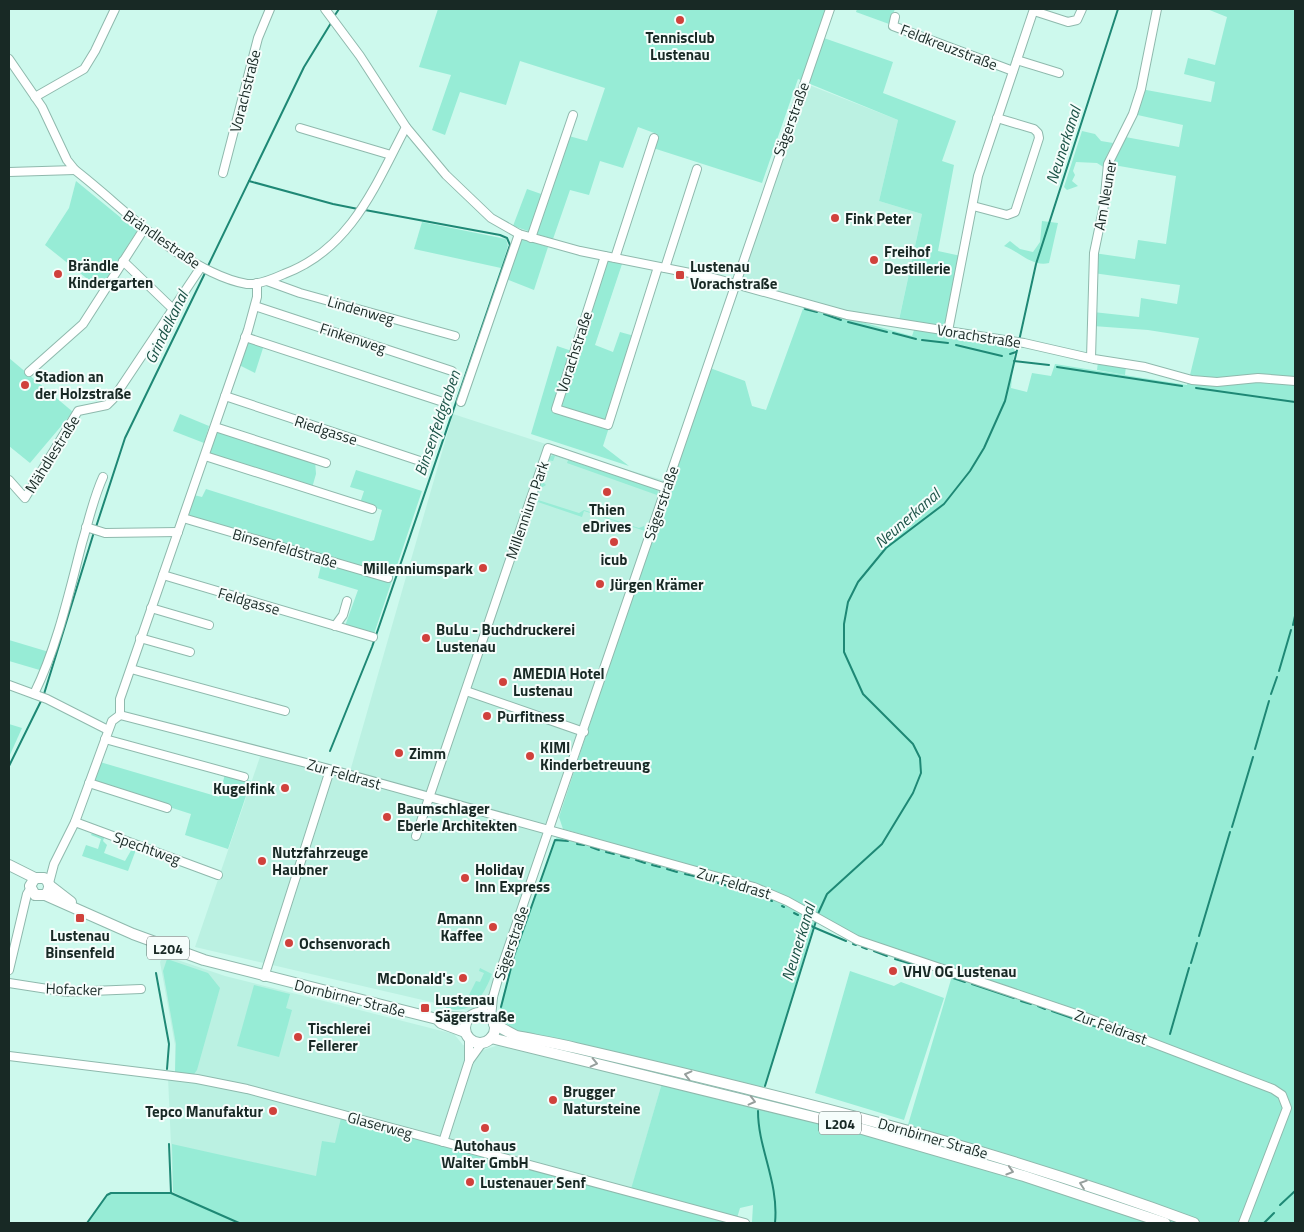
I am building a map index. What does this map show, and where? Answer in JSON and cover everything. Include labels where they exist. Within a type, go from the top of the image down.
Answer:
[{"type":"main road","name":"Dornbirner Straße","points":[[9,865],[40,886]]},
{"type":"main road","name":"Dornbirner Straße","points":[[9,869],[80,909],[169,949],[264,977],[437,1019],[441,1023],[467,1035],[486,1040],[862,1128],[1007,1170],[1165,1223]]},
{"type":"main road","name":"Dornbirner Straße","points":[[437,1019],[442,1017],[468,1018],[479,1013],[516,1036],[669,1070],[905,1130],[1044,1171],[1194,1223]]},
{"type":"main road","points":[[467,1035],[468,1018]]},
{"type":"main road","points":[[486,1040],[493,1021]]},
{"type":"street","points":[[35,97],[84,69],[95,51],[115,9]]},
{"type":"street","name":"Vorachstraße","points":[[223,173],[258,38],[270,9]]},
{"type":"street","name":"Vorachstraße","points":[[325,9],[360,56],[406,127],[446,175],[484,211],[499,223],[519,234],[605,256],[735,284],[847,315],[1024,343],[1091,358],[1145,367],[1196,381],[1217,382],[1258,378],[1295,381]]},
{"type":"street","name":"Sägerstraße","points":[[493,1021],[493,997],[830,9]]},
{"type":"street","name":"Feldkreuzstraße","points":[[948,331],[978,176],[1034,10],[1071,23],[1077,20],[1082,9]]},
{"type":"street","name":"Am Neuner","points":[[1091,358],[1094,253],[1104,205],[1108,164],[1133,114],[1141,89],[1157,9]]},
{"type":"street","name":"Feldkreuzstraße","points":[[895,17],[893,26],[1013,71]]},
{"type":"street","name":"Brändlestraße","points":[[9,59],[53,127],[67,160],[75,170],[144,229],[202,268],[231,280],[249,284],[267,281],[310,264],[341,236],[365,205],[406,127]]},
{"type":"street","name":"Feldkreuzstraße","points":[[1017,60],[1058,73]]},
{"type":"street","points":[[531,238],[573,115]]},
{"type":"street","points":[[973,206],[1007,215],[1015,212],[1039,138],[1038,133],[1034,129],[997,118]]},
{"type":"street","points":[[300,128],[391,155]]},
{"type":"street","points":[[615,258],[654,138]]},
{"type":"street","points":[[9,172],[75,170]]},
{"type":"street","name":"Vorachstraße","points":[[605,256],[556,409],[608,425],[697,170]]},
{"type":"street","points":[[30,372],[82,324],[144,229]]},
{"type":"street","points":[[461,402],[519,234]]},
{"type":"street","points":[[123,260],[174,310]]},
{"type":"street","name":"Mähdlestraße","points":[[9,480],[25,498],[78,411],[108,405],[202,268]]},
{"type":"street","name":"Lindenweg","points":[[267,281],[300,293],[455,336]]},
{"type":"street","points":[[9,970],[24,907],[54,864],[75,822],[108,730],[114,717],[120,714],[120,699],[140,638],[205,456],[255,306],[257,283]]},
{"type":"street","name":"Finkenweg","points":[[255,306],[452,371]]},
{"type":"street","points":[[245,337],[440,401]]},
{"type":"street","name":"Riedgasse","points":[[225,396],[426,463]]},
{"type":"street","points":[[215,427],[326,462]]},
{"type":"street","name":"Millennium Park","points":[[416,836],[548,448],[666,488]]},
{"type":"street","points":[[205,456],[372,509]]},
{"type":"street","points":[[36,694],[46,670],[89,528],[93,498],[103,477]]},
{"type":"street","name":"Binsenfeldstraße","points":[[183,518],[388,578]]},
{"type":"street","points":[[89,528],[100,532],[178,532]]},
{"type":"street","name":"Feldgasse","points":[[163,575],[373,637]]},
{"type":"street","points":[[335,626],[343,615],[347,601]]},
{"type":"street","points":[[151,608],[209,625]]},
{"type":"street","points":[[140,638],[190,652]]},
{"type":"street","points":[[130,669],[285,712]]},
{"type":"street","points":[[9,685],[36,694],[108,730]]},
{"type":"street","points":[[466,690],[584,732]]},
{"type":"street","name":"Zur Feldrast","points":[[120,714],[754,887],[780,898],[857,940],[1122,1031],[1264,1085],[1282,1095],[1287,1108],[1243,1223]]},
{"type":"street","points":[[105,739],[244,776]]},
{"type":"street","points":[[264,977],[330,770]]},
{"type":"street","points":[[89,783],[167,808]]},
{"type":"street","name":"Spechtweg","points":[[75,822],[218,875]]},
{"type":"street","name":"Hofacker","points":[[9,983],[67,992],[140,989]]},
{"type":"street","name":"Sägerstraße","points":[[479,1013],[493,997]]},
{"type":"street","points":[[467,1035],[469,1061]]},
{"type":"street","points":[[443,1142],[469,1061],[486,1040]]},
{"type":"street","name":"Glaserweg","points":[[9,1056],[224,1084],[746,1223]]},
{"type":"shaded area","points":[[438,9],[828,9],[818,36],[893,62],[883,93],[956,121],[942,161],[954,165],[938,251],[961,256],[946,323],[939,326],[899,320],[922,214],[879,201],[898,120],[798,79],[762,183],[653,148],[657,134],[638,127],[623,168],[600,161],[589,195],[570,190],[553,239],[536,234],[569,136],[587,141],[605,88],[520,61],[506,105],[460,92],[445,135],[432,130],[451,75],[419,67]]},
{"type":"shaded area","points":[[857,9],[895,9],[889,24],[856,12]]},
{"type":"shaded area","points":[[1207,9],[1295,9],[1295,381],[1189,379],[1199,338],[1148,330],[1093,326],[1093,312],[1139,317],[1141,298],[1177,304],[1180,285],[1093,273],[1094,253],[1135,259],[1138,240],[1166,244],[1176,176],[1108,164],[1120,136],[1179,147],[1183,125],[1133,114],[1141,89],[1211,102],[1215,82],[1184,74],[1188,58],[1215,65],[1227,17]]},
{"type":"shaded area","points":[[804,83],[898,120],[879,201],[922,214],[898,324],[847,315],[735,283]]},
{"type":"shaded area","points":[[1082,131],[1095,134],[1101,141],[1113,143],[1106,157],[1105,168],[1097,163],[1076,162],[1073,171],[1075,175],[1072,181],[1078,186],[1067,190],[1064,187]]},
{"type":"shaded area","points":[[76,181],[137,231],[100,289],[45,245],[69,208]]},
{"type":"shaded area","points":[[527,189],[544,195],[531,232],[513,226]]},
{"type":"shaded area","points":[[1042,221],[1058,223],[1049,263],[1036,263],[1004,246],[1010,241],[1020,249],[1033,252],[1040,242]]},
{"type":"shaded area","points":[[422,222],[506,239],[508,246],[501,268],[414,249]]},
{"type":"shaded area","points":[[522,239],[548,247],[534,290],[506,279]]},
{"type":"shaded area","points":[[607,260],[622,264],[595,345],[613,352],[620,332],[638,337],[603,446],[629,466],[531,434],[557,346],[575,352]]},
{"type":"shaded area","points":[[804,306],[912,336],[914,330],[1015,344],[1011,388],[1027,392],[1032,373],[1051,376],[1055,364],[1187,385],[1188,381],[1252,379],[1295,383],[1295,1223],[757,1223],[752,1222],[753,1205],[740,1208],[737,1218],[631,1189],[662,1083],[759,1106],[905,1135],[952,976],[846,933],[733,878],[563,829],[559,817],[669,485],[710,368],[745,381],[752,406],[766,410]]},
{"type":"shaded area","points":[[247,340],[264,345],[255,373],[239,365]]},
{"type":"shaded area","name":"Stadion an der Holzstraße","points":[[9,358],[73,412],[30,463],[9,446]]},
{"type":"shaded area","points":[[1098,362],[1126,366],[1125,375],[1097,370]]},
{"type":"shaded area","points":[[180,414],[209,426],[204,443],[173,431]]},
{"type":"shaded area","points":[[453,414],[663,480],[669,485],[487,1015],[195,947],[262,751],[349,775]]},
{"type":"shaded area","points":[[216,431],[315,460],[316,474],[312,488],[208,453]]},
{"type":"shaded area","points":[[553,455],[654,488],[658,491],[657,495],[567,463],[568,460],[555,456],[553,461],[548,460],[541,480],[546,485],[541,488],[538,486],[548,458]]},
{"type":"shaded area","points":[[356,470],[422,491],[374,634],[345,626],[358,590],[318,578],[323,557],[187,515],[194,495],[202,497],[206,489],[371,541],[374,540],[382,510],[360,503],[364,491],[350,487]]},
{"type":"shaded area","points":[[535,493],[539,495],[538,500],[579,513],[584,510],[639,528],[644,526],[645,531],[584,511],[582,517],[532,500]]},
{"type":"shaded area","points":[[9,640],[49,652],[43,671],[9,661]]},
{"type":"shaded area","points":[[9,724],[22,728],[9,757]]},
{"type":"shaded area","points":[[100,762],[219,797],[225,774],[251,781],[228,849],[185,835],[191,814],[95,783],[93,781]]},
{"type":"shaded area","points":[[93,831],[105,835],[103,841],[107,845],[104,853],[125,861],[133,847],[137,847],[128,871],[82,856],[86,845],[98,849],[101,839],[91,835]]},
{"type":"shaded area","points":[[557,836],[743,886],[778,899],[815,921],[764,1089],[514,1033],[509,1028],[500,1011],[503,995],[523,930]]},
{"type":"shaded area","points":[[163,955],[225,976],[454,1034],[463,1045],[480,1051],[502,1044],[523,1051],[662,1083],[630,1194],[427,1223],[151,1223],[173,1191],[168,1077],[175,1073],[175,1045],[160,962]]},
{"type":"shaded area","points":[[167,959],[208,973],[220,988],[197,1070],[194,1074],[175,1072],[176,1044],[163,971]]},
{"type":"shaded area","points":[[480,968],[492,974],[476,1002],[463,1009],[446,1008],[447,1002],[456,1004],[466,1001],[476,981],[480,982],[484,973],[479,971]]},
{"type":"shaded area","points":[[850,971],[894,986],[901,982],[944,998],[904,1120],[815,1093]]},
{"type":"shaded area","points":[[254,985],[290,994],[286,1008],[292,1010],[279,1057],[237,1046]]},
{"type":"shaded area","points":[[341,1118],[736,1223],[87,1223],[107,1195],[111,1193],[171,1193],[226,1218],[173,1192],[172,1144],[316,1176],[322,1141],[335,1143]]},
{"type":"waterway","name":"Grindelkanal","points":[[335,15],[339,9]]},
{"type":"waterway","name":"Neunerkanal","points":[[1019,341],[1036,264],[1118,9]]},
{"type":"waterway","name":"Grindelkanal","points":[[207,268],[304,67],[331,23]]},
{"type":"waterway","name":"Binsenfeldgraben","points":[[249,181],[358,209]]},
{"type":"waterway","name":"Binsenfeldgraben","points":[[330,751],[372,647],[510,245],[507,238],[500,235],[365,210]]},
{"type":"waterway","name":"Grindelkanal","points":[[96,527],[125,438],[205,273]]},
{"type":"waterway","points":[[805,309],[817,312]]},
{"type":"waterway","points":[[824,314],[841,320]]},
{"type":"waterway","points":[[848,322],[887,332]]},
{"type":"waterway","points":[[893,333],[916,339]]},
{"type":"waterway","points":[[922,340],[948,343]]},
{"type":"waterway","points":[[956,345],[1002,356]]},
{"type":"waterway","name":"Neunerkanal","points":[[817,916],[827,894],[882,844],[913,793],[921,773],[920,758],[913,744],[863,694],[844,652],[844,624],[848,602],[858,582],[886,548],[944,504],[970,471],[984,448],[1005,401],[1018,346]]},
{"type":"waterway","name":"Neunerkanal","points":[[1010,354],[1016,352]]},
{"type":"waterway","points":[[1014,361],[1049,365]]},
{"type":"waterway","points":[[1057,367],[1182,386]]},
{"type":"waterway","points":[[1196,388],[1295,402]]},
{"type":"waterway","name":"Grindelkanal","points":[[44,694],[94,532]]},
{"type":"waterway","points":[[1293,625],[1295,616]]},
{"type":"waterway","points":[[1279,671],[1291,630]]},
{"type":"waterway","points":[[1271,694],[1277,677]]},
{"type":"waterway","name":"Grindelkanal","points":[[9,766],[42,699]]},
{"type":"waterway","points":[[1255,749],[1269,701]]},
{"type":"waterway","points":[[1232,827],[1253,757]]},
{"type":"waterway","points":[[1199,936],[1230,832]]},
{"type":"waterway","points":[[501,1007],[514,956],[555,840],[568,841]]},
{"type":"waterway","points":[[577,844],[584,845]]},
{"type":"waterway","points":[[591,847],[599,850]]},
{"type":"waterway","points":[[606,852],[614,854]]},
{"type":"waterway","points":[[621,856],[629,858]]},
{"type":"waterway","points":[[636,860],[645,863]]},
{"type":"waterway","points":[[652,865],[660,867]]},
{"type":"waterway","points":[[667,869],[677,872]]},
{"type":"waterway","points":[[685,874],[694,876]]},
{"type":"waterway","points":[[701,878],[712,881]]},
{"type":"waterway","points":[[718,883],[728,886]]},
{"type":"waterway","points":[[735,888],[743,890]]},
{"type":"waterway","points":[[750,892],[757,894]]},
{"type":"waterway","points":[[794,913],[798,915]]},
{"type":"waterway","name":"Neunerkanal","points":[[765,1086],[816,921]]},
{"type":"waterway","points":[[807,922],[813,927],[846,941]]},
{"type":"waterway","points":[[1191,963],[1197,943]]},
{"type":"waterway","points":[[862,947],[867,949]]},
{"type":"waterway","points":[[874,951],[887,956]]},
{"type":"waterway","points":[[895,959],[922,967]]},
{"type":"waterway","points":[[1170,1034],[1189,968]]},
{"type":"waterway","points":[[935,972],[965,982]]},
{"type":"waterway","points":[[156,973],[169,1044],[167,1069]]},
{"type":"waterway","points":[[972,984],[1014,998]]},
{"type":"waterway","points":[[1021,1001],[1031,1004]]},
{"type":"waterway","points":[[1038,1006],[1045,1009]]},
{"type":"waterway","points":[[1052,1011],[1103,1029]]},
{"type":"waterway","points":[[1111,1031],[1131,1038]]},
{"type":"waterway","name":"Neunerkanal","points":[[758,1111],[761,1139],[774,1194],[775,1223]]},
{"type":"waterway","points":[[169,1144],[171,1193],[239,1223]]},
{"type":"waterway","points":[[1280,1205],[1295,1191]]},
{"type":"waterway","points":[[87,1223],[107,1195],[111,1193],[171,1193]]},
{"type":"waterway","points":[[1264,1223],[1274,1213]]},
{"type":"place","name":"Tennisclub Lustenau","points":[[680,20]]},
{"type":"place","name":"Fink Peter","points":[[835,218]]},
{"type":"place","name":"Freihof Destillerie","points":[[874,260]]},
{"type":"place","name":"Brändle Kindergarten","points":[[58,274]]},
{"type":"place","name":"Lustenau Vorachstraße","points":[[680,275]]},
{"type":"place","name":"Stadion an der Holzstraße","points":[[25,385]]},
{"type":"place","name":"Thien eDrives","points":[[607,492]]},
{"type":"place","name":"icub","points":[[614,542]]},
{"type":"place","name":"Millenniumspark","points":[[483,568]]},
{"type":"place","name":"Jürgen Krämer","points":[[600,584]]},
{"type":"place","name":"BuLu - Buchdruckerei Lustenau","points":[[426,638]]},
{"type":"place","name":"AMEDIA Hotel Lustenau","points":[[503,682]]},
{"type":"place","name":"Purfitness","points":[[487,716]]},
{"type":"place","name":"Zimm","points":[[399,753]]},
{"type":"place","name":"KIMI Kinderbetreuung","points":[[530,756]]},
{"type":"place","name":"Kugelfink","points":[[285,788]]},
{"type":"place","name":"Baumschlager Eberle Architekten","points":[[387,817]]},
{"type":"place","name":"Nutzfahrzeuge Haubner","points":[[262,861]]},
{"type":"place","name":"Holiday Inn Express","points":[[465,878]]},
{"type":"place","name":"Lustenau Binsenfeld","points":[[80,918]]},
{"type":"place","name":"Amann Kaffee","points":[[493,927]]},
{"type":"place","name":"Ochsenvorach","points":[[289,943]]},
{"type":"place","name":"VHV OG Lustenau","points":[[893,971]]},
{"type":"place","name":"McDonald's","points":[[463,978]]},
{"type":"place","name":"Lustenau Sägerstraße","points":[[425,1008]]},
{"type":"place","name":"Tischlerei Fellerer","points":[[298,1037]]},
{"type":"place","name":"Brugger Natursteine","points":[[553,1100]]},
{"type":"place","name":"Tepco Manufaktur","points":[[273,1111]]},
{"type":"place","name":"Autohaus Walter GmbH","points":[[485,1128]]},
{"type":"place","name":"Lustenauer Senf","points":[[470,1182]]}]
